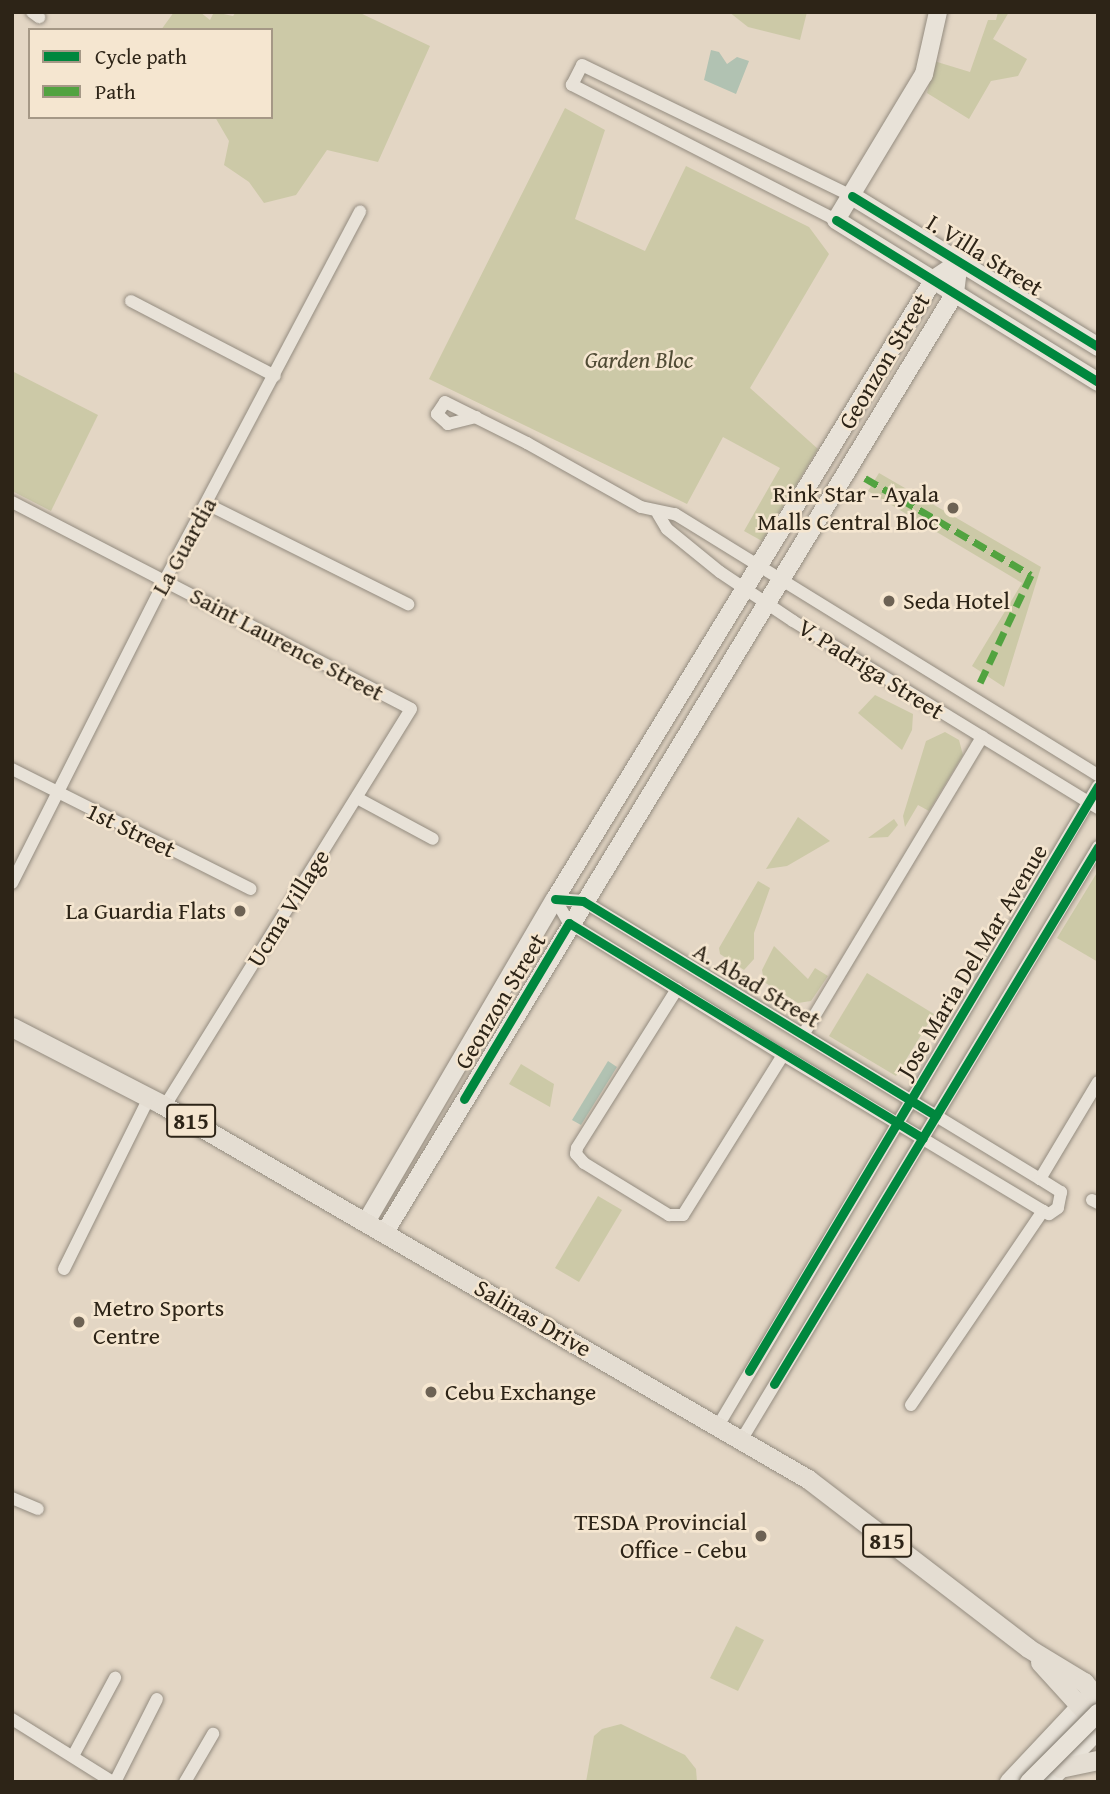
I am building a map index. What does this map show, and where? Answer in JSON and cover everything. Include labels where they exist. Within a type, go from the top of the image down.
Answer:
[{"type":"main road","name":"Salinas Drive","points":[[12,1027],[157,1102],[808,1479],[1093,1700]]},
{"type":"main road","name":"815","points":[[1093,1700],[1098,1728]]},
{"type":"main road","points":[[1053,1776],[1098,1760]]},
{"type":"street","points":[[836,220],[924,74],[938,12]]},
{"type":"street","name":"I. Villa Street","points":[[1098,347],[852,196],[582,65],[572,85],[836,220],[1098,382]]},
{"type":"street","points":[[606,102],[617,81]]},
{"type":"street","points":[[702,150],[715,129]]},
{"type":"street","name":"La Guardia","points":[[12,883],[164,580],[275,376],[360,211]]},
{"type":"street","name":"Geonzon Street","points":[[366,1222],[555,899],[934,279],[959,262]]},
{"type":"street","name":"Geonzon Street","points":[[385,1233],[569,923],[956,293],[959,262]]},
{"type":"street","points":[[131,301],[275,376]]},
{"type":"street","name":"V. Padriga Street","points":[[477,418],[658,514],[675,514],[1098,775]]},
{"type":"street","name":"Saint Laurence Street","points":[[12,502],[411,709]]},
{"type":"street","points":[[207,504],[408,604]]},
{"type":"street","name":"V. Padriga Street","points":[[658,514],[667,529],[767,604],[1093,805]]},
{"type":"street","name":"Ucma Village","points":[[64,1269],[157,1102],[358,797],[411,709]]},
{"type":"street","points":[[803,1035],[982,737]]},
{"type":"street","name":"1st Street","points":[[12,769],[55,793],[251,889]]},
{"type":"street","name":"Jose Maria Del Mar Avenue","points":[[718,1426],[911,1100],[1093,805],[1098,786]]},
{"type":"street","points":[[358,797],[433,839]]},
{"type":"street","name":"Jose Maria Del Mar Avenue","points":[[742,1439],[1098,846]]},
{"type":"street","name":"A. Abad Street","points":[[555,899],[583,901],[1040,1179],[1063,1197],[1055,1212],[1043,1211],[569,923],[555,899]]},
{"type":"street","points":[[677,989],[577,1148],[576,1154],[584,1163],[669,1215],[683,1214],[783,1055]]},
{"type":"street","points":[[1040,1179],[1098,1082]]},
{"type":"street","points":[[911,1405],[1043,1211]]},
{"type":"street","points":[[12,1498],[38,1510]]},
{"type":"street","points":[[73,1756],[115,1678]]},
{"type":"street","points":[[12,1719],[114,1782],[157,1699]]},
{"type":"street","points":[[1009,1782],[1028,1760],[1093,1700]]},
{"type":"street","points":[[1029,1782],[1093,1700]]},
{"type":"street","points":[[1028,1760],[1043,1760],[1053,1776],[1098,1728]]},
{"type":"street","points":[[185,1782],[213,1734]]},
{"type":"green space","points":[[174,12],[200,12],[210,20],[214,12],[233,16],[236,12],[358,12],[430,46],[378,162],[327,150],[296,195],[264,203],[249,182],[224,165],[229,141],[216,119],[273,119],[273,28],[162,28]]},
{"type":"green space","points":[[729,12],[807,12],[800,40],[748,27]]},
{"type":"green space","points":[[998,12],[1009,12],[993,39],[1027,59],[1018,76],[991,81],[969,119],[927,93],[934,61],[970,72],[988,20],[996,20]]},
{"type":"green space","name":"Garden Bloc","points":[[565,108],[605,130],[575,219],[645,251],[686,166],[809,227],[829,254],[750,388],[818,449],[762,541],[744,531],[780,468],[723,437],[687,504],[429,379]]},
{"type":"green space","points":[[12,371],[98,415],[51,511],[12,491]]},
{"type":"green space","points":[[879,473],[1041,567],[1004,687],[972,666],[1022,583],[868,491]]},
{"type":"green space","points":[[875,695],[913,714],[912,730],[902,750],[858,713]]},
{"type":"green space","points":[[945,732],[959,740],[963,755],[929,811],[918,805],[905,827],[903,816],[926,741]]},
{"type":"green space","points":[[798,817],[830,841],[787,866],[766,869]]},
{"type":"green space","points":[[894,819],[898,825],[888,837],[868,838]]},
{"type":"green space","points":[[1098,871],[1098,962],[1057,938]]},
{"type":"green space","points":[[758,881],[770,888],[754,933],[754,959],[744,970],[720,954],[719,948]]},
{"type":"green space","points":[[774,946],[808,979],[815,968],[828,976],[811,1001],[798,1003],[764,982],[762,970]]},
{"type":"green space","points":[[867,973],[934,1014],[896,1076],[829,1036]]},
{"type":"green space","points":[[521,1064],[554,1084],[550,1107],[509,1084]]},
{"type":"green space","points":[[598,1196],[622,1210],[579,1282],[555,1268]]},
{"type":"green space","points":[[736,1626],[764,1640],[738,1691],[710,1678]]},
{"type":"green space","points":[[621,1724],[685,1755],[696,1769],[697,1782],[586,1782],[594,1736],[602,1729]]},
{"type":"shaded area","points":[[711,50],[719,52],[727,64],[737,57],[749,61],[736,94],[704,80]]},
{"type":"shaded area","points":[[608,1061],[617,1067],[581,1125],[572,1120]]},
{"type":"marked path","points":[[865,478],[1031,575],[980,683]]},
{"type":"cycle path","points":[[852,196],[1098,347]]},
{"type":"cycle path","points":[[836,220],[1098,382]]},
{"type":"cycle path","points":[[749,1371],[1098,786]]},
{"type":"cycle path","points":[[774,1384],[1098,847]]},
{"type":"cycle path","points":[[555,899],[583,901],[936,1116]]},
{"type":"cycle path","points":[[464,1099],[569,923],[923,1138]]},
{"type":"place","name":"Rink Star - Ayala Malls Central Bloc","points":[[953,508]]},
{"type":"place","name":"Seda Hotel","points":[[889,601]]},
{"type":"place","name":"La Guardia Flats","points":[[240,911]]},
{"type":"place","name":"Metro Sports Centre","points":[[79,1322]]},
{"type":"place","name":"Cebu Exchange","points":[[431,1392]]},
{"type":"place","name":"TESDA Provincial Office - Cebu","points":[[761,1536]]}]
